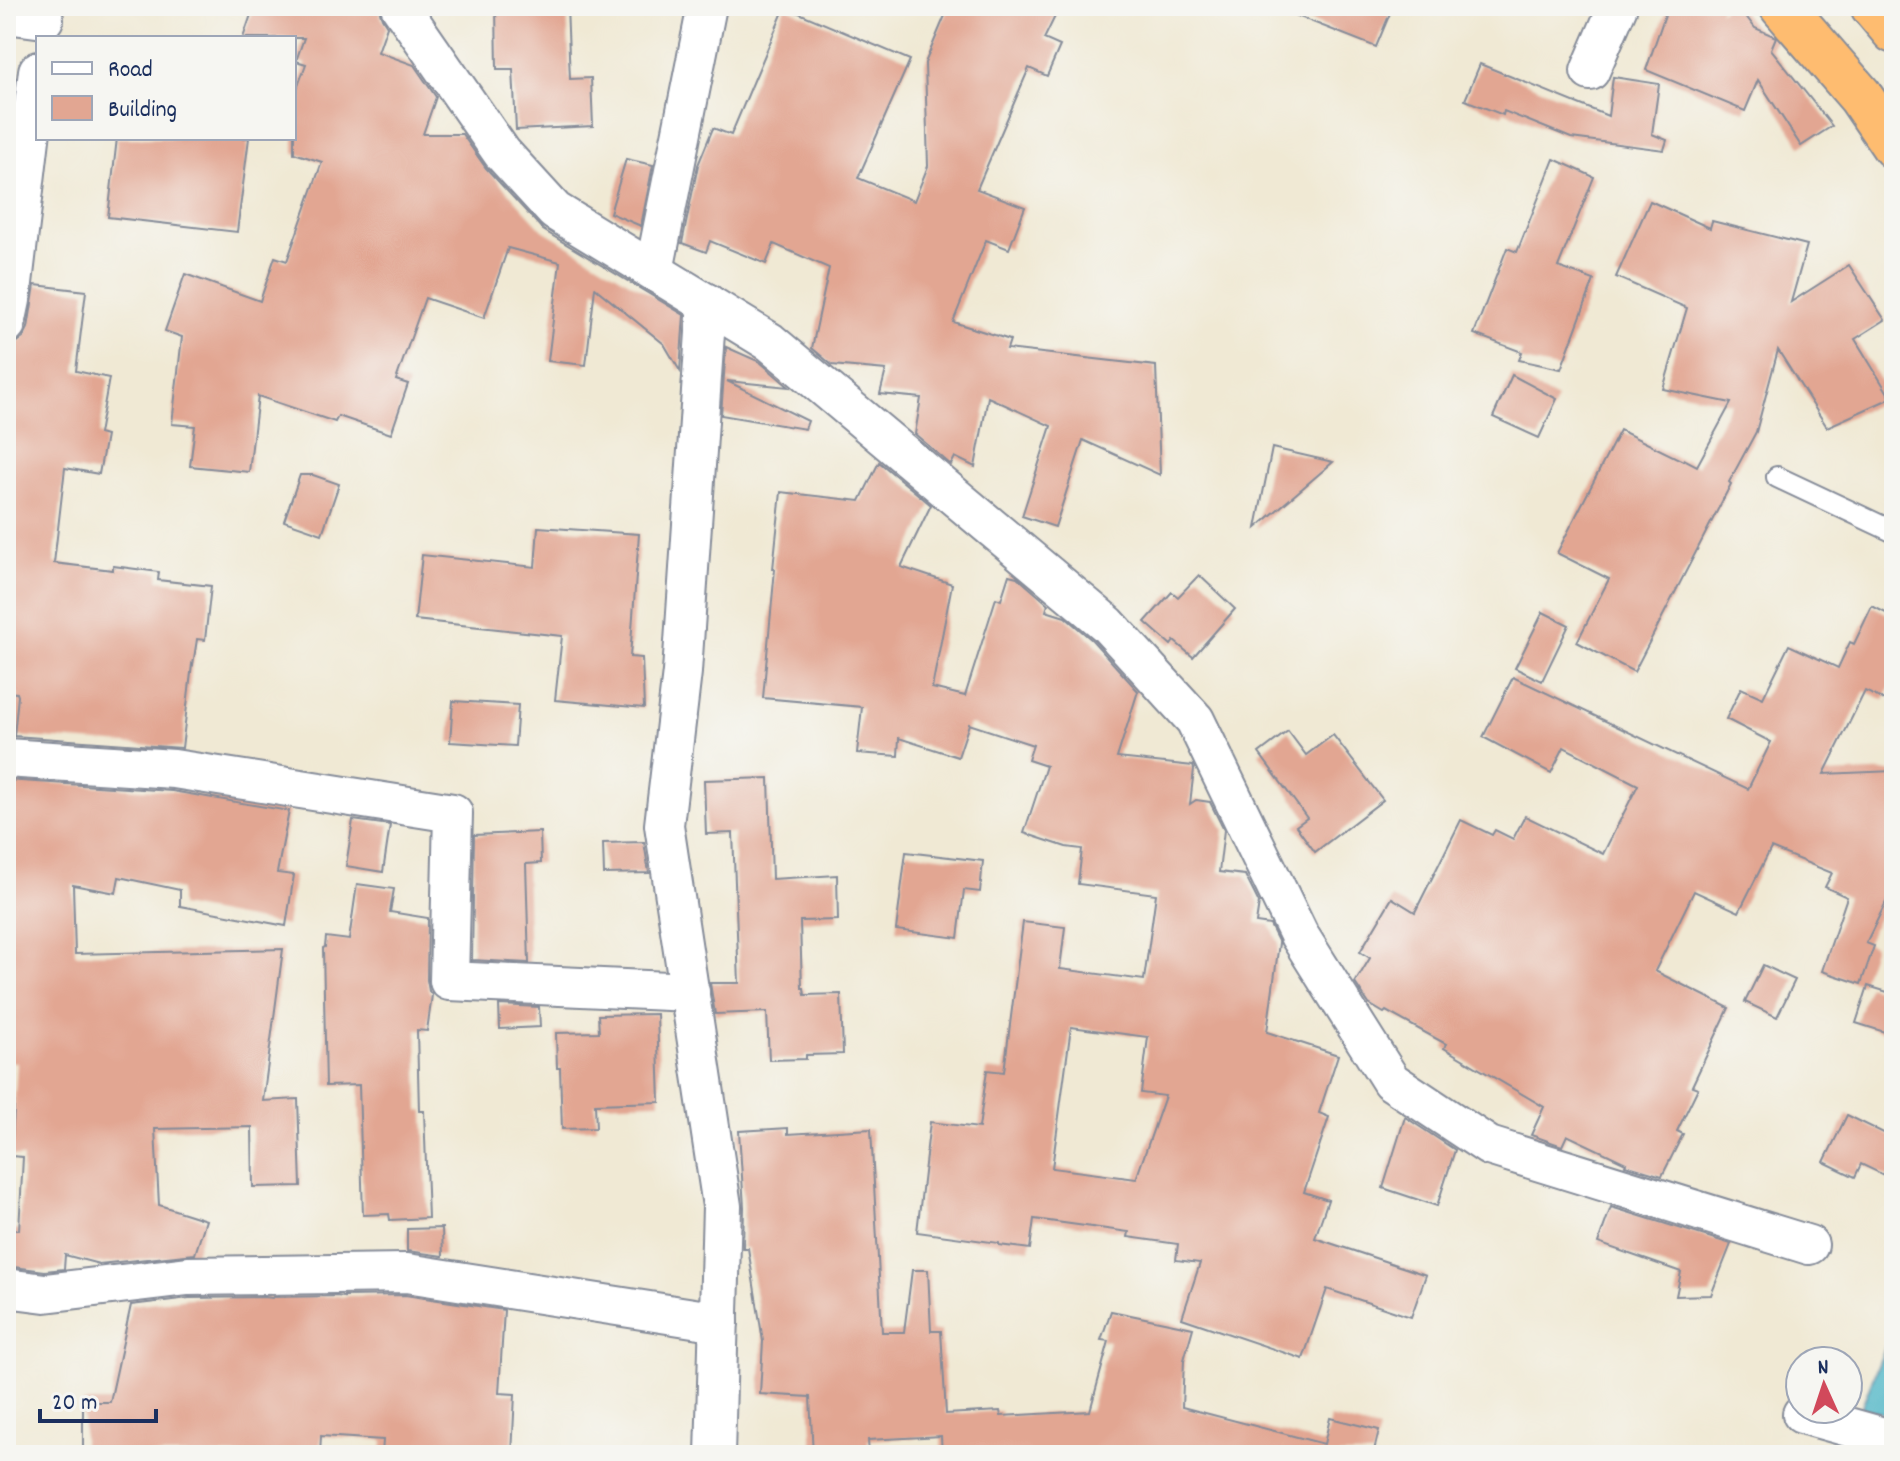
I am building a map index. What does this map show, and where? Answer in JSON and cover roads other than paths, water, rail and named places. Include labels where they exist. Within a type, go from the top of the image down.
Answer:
[{"type":"highway","points":[[1782,6],[1860,96],[1894,146]]},
{"type":"highway","points":[[1873,6],[1894,31]]},
{"type":"street","points":[[400,6],[502,153],[555,211],[770,342],[1107,624],[1195,720],[1299,935],[1391,1081],[1489,1146],[1809,1245]]},
{"type":"street","points":[[654,271],[707,6]]},
{"type":"street","points":[[1590,71],[1618,6]]},
{"type":"street","points":[[6,14],[45,21]]},
{"type":"street","points":[[6,324],[36,88]]},
{"type":"street","points":[[707,303],[682,672],[664,825],[722,1206],[715,1455]]},
{"type":"street","points":[[6,758],[174,769],[453,813],[449,981],[690,992]]},
{"type":"street","points":[[6,1288],[45,1293],[188,1276],[407,1273],[719,1322]]},
{"type":"street","points":[[1841,1425],[1894,1440]]},
{"type":"lane","points":[[1777,477],[1894,532]]},
{"type":"water","points":[[1894,1325],[1894,1416],[1864,1409],[1864,1400]]}]
